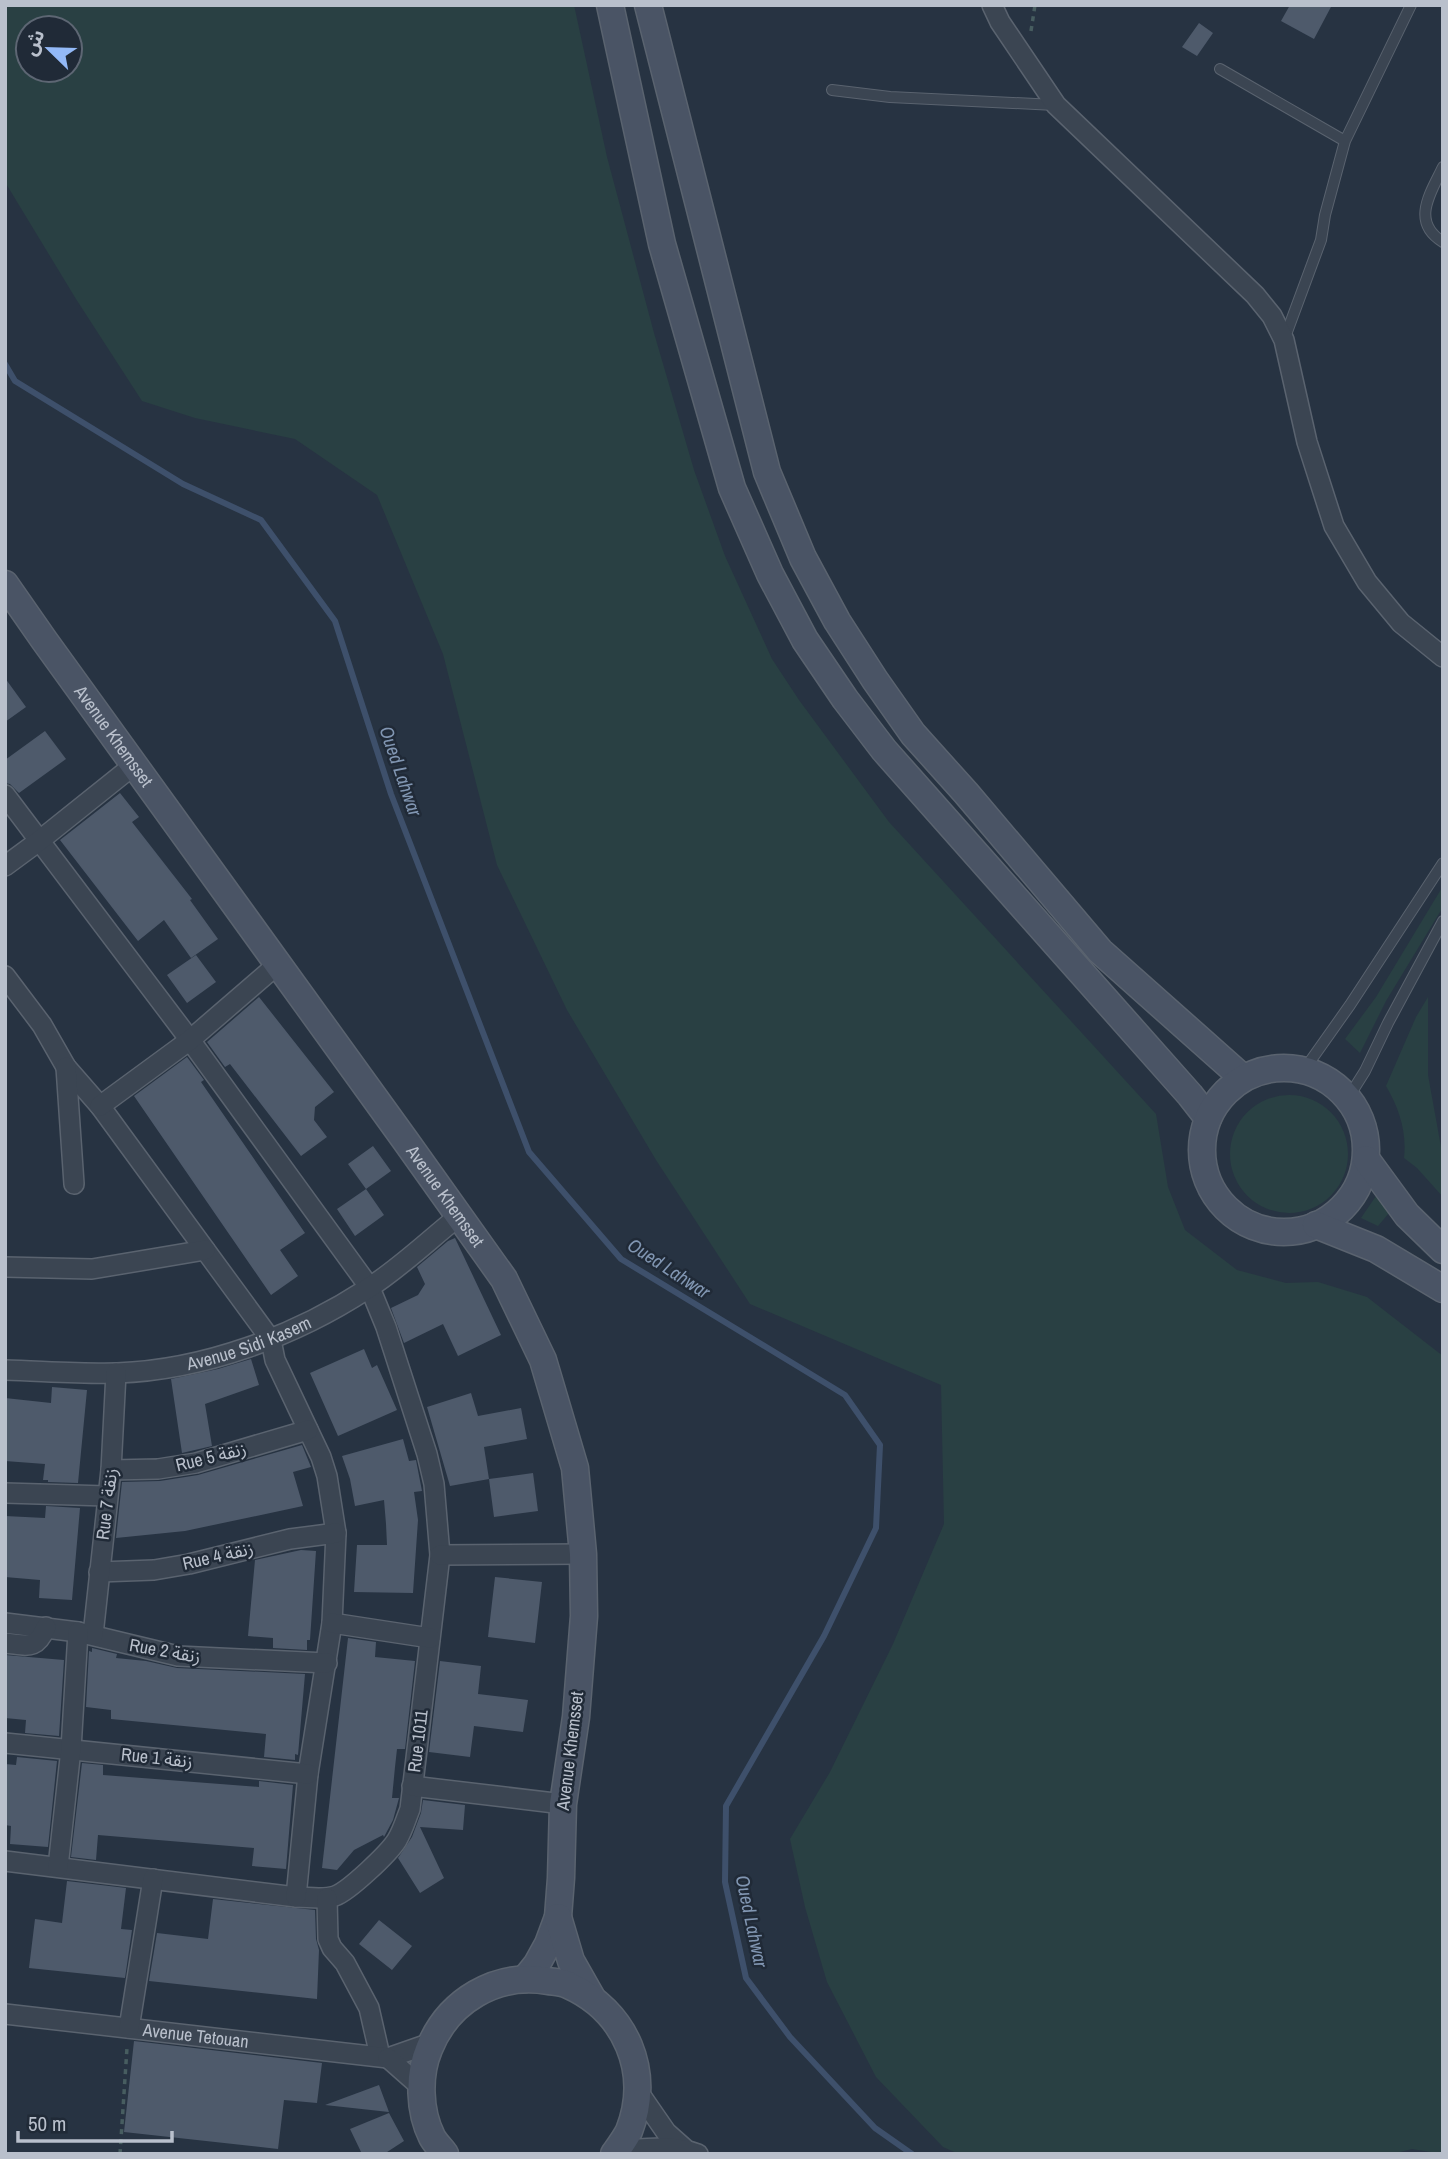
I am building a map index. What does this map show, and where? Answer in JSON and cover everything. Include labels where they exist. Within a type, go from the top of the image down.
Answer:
[{"type":"street","points":[[610,5],[662,244],[732,488],[770,574],[805,640],[884,750],[1191,1095],[1208,1118]]},
{"type":"street","points":[[648,5],[767,472],[803,558],[825,600],[875,680],[913,734],[967,793],[1100,951],[1243,1078]]},
{"type":"street","points":[[992,5],[1000,22],[1056,105],[1255,295],[1272,317],[1284,340],[1307,442],[1334,526],[1367,582],[1401,623],[1443,657]]},
{"type":"street","name":"Avenue Khemsset","points":[[5,584],[504,1279],[543,1360],[576,1468],[583,1554],[584,1616],[576,1717],[563,1804],[558,1917],[548,1944],[525,1979]]},
{"type":"street","points":[[5,866],[134,765]]},
{"type":"street","name":"Rue 1011","points":[[5,796],[190,1040],[370,1288],[386,1326],[427,1454],[434,1484],[440,1555],[410,1809],[396,1843],[339,1895],[327,1898]]},
{"type":"street","points":[[100,1106],[190,1040],[278,964]]},
{"type":"street","points":[[5,976],[42,1025],[66,1066],[100,1106],[271,1340],[275,1360],[321,1457],[327,1476],[336,1533],[332,1623],[308,1774],[296,1897]]},
{"type":"street","points":[[66,1066],[74,1184]]},
{"type":"street","points":[[1280,1068],[1304,1070],[1336,1085],[1360,1116],[1366,1137],[1362,1180],[1342,1210],[1327,1221],[1303,1231],[1276,1233],[1250,1226],[1228,1212],[1212,1190],[1203,1165],[1202,1139],[1208,1118],[1221,1097],[1243,1078],[1280,1068]]},
{"type":"street","points":[[1366,1159],[1407,1215],[1443,1250]]},
{"type":"street","name":"Avenue Sidi Kasem","points":[[5,1370],[116,1373],[184,1365],[271,1340],[312,1322],[370,1288],[459,1216]]},
{"type":"street","points":[[1316,1226],[1376,1248],[1443,1289]]},
{"type":"street","points":[[5,1267],[92,1269],[205,1250]]},
{"type":"street","name":"Rue 7 زنقة","points":[[58,1867],[86,1633],[99,1572],[111,1470],[116,1373]]},
{"type":"street","name":"Rue 5 زنقة","points":[[111,1470],[158,1469],[196,1463],[308,1430]]},
{"type":"street","points":[[5,1493],[107,1496]]},
{"type":"street","name":"Rue 4 زنقة","points":[[99,1572],[154,1570],[290,1539],[336,1533]]},
{"type":"street","points":[[440,1555],[583,1554]]},
{"type":"street","name":"Rue 2 زنقة","points":[[5,1623],[86,1633],[133,1647],[198,1658],[327,1663]]},
{"type":"street","points":[[332,1623],[430,1638]]},
{"type":"street","points":[[5,1643],[31,1645],[41,1639],[46,1627]]},
{"type":"street","name":"Rue 1 زنقة","points":[[5,1743],[308,1774]]},
{"type":"street","points":[[412,1786],[563,1804]]},
{"type":"street","points":[[5,1861],[296,1897],[327,1898],[328,1939],[345,1963],[369,2008],[384,2057],[422,2088]]},
{"type":"street","points":[[129,2028],[153,1879]]},
{"type":"street","name":"Avenue Khemsset","points":[[558,1917],[571,1961],[593,1999]]},
{"type":"street","points":[[445,2154],[432,2137],[421,2099],[424,2061],[434,2034],[452,2011],[475,1993],[502,1981],[525,1979],[567,1984],[598,2002],[621,2029],[635,2062],[638,2098],[628,2133],[615,2152]]},
{"type":"street","name":"Avenue Tetouan","points":[[5,2014],[384,2057],[403,2054],[431,2043]]},
{"type":"street","points":[[637,2090],[666,2132],[691,2151]]},
{"type":"street","points":[[615,2152],[656,2148],[691,2151]]},
{"type":"lane","points":[[1284,340],[1321,240],[1345,141],[1411,5]]},
{"type":"lane","points":[[1220,69],[1345,141]]},
{"type":"lane","points":[[832,90],[890,97],[1056,105]]},
{"type":"lane","points":[[1443,167],[1423,206],[1427,224],[1443,242]]},
{"type":"lane","points":[[1304,1070],[1443,863]]},
{"type":"lane","points":[[1348,1098],[1365,1071],[1443,921]]},
{"type":"path","points":[[120,2154],[129,2028]]},
{"type":"green space","points":[[5,5],[574,5],[607,157],[694,470],[725,556],[772,659],[889,822],[1156,1114],[1168,1187],[1185,1230],[1237,1270],[1286,1283],[1318,1282],[1367,1297],[1443,1356],[1443,2154],[1412,2149],[1392,2154],[959,2154],[943,2147],[876,2077],[827,1982],[805,1907],[790,1839],[830,1772],[893,1644],[944,1524],[941,1385],[750,1304],[656,1160],[567,1010],[497,865],[443,654],[377,495],[295,439],[195,418],[142,401],[5,182]]},
{"type":"green space","points":[[1443,886],[1443,907],[1386,1001],[1360,1053],[1345,1039],[1376,997]]},
{"type":"green space","points":[[1428,997],[1428,1075],[1443,1158],[1443,1197],[1417,1168],[1404,1158],[1401,1120],[1386,1086],[1416,1017]]},
{"type":"green space","points":[[1289,1095],[1312,1100],[1331,1112],[1343,1131],[1348,1154],[1343,1177],[1331,1196],[1312,1208],[1289,1213],[1266,1208],[1247,1196],[1235,1177],[1230,1154],[1235,1131],[1247,1112],[1266,1100]]},
{"type":"green space","points":[[1376,1196],[1389,1213],[1378,1226],[1361,1218]]},
{"type":"building","points":[[1290,5],[1332,5],[1314,39],[1281,21]]},
{"type":"building","points":[[1199,23],[1213,33],[1197,56],[1182,47]]},
{"type":"building","points":[[5,678],[26,707],[5,722]]},
{"type":"building","points":[[45,731],[66,759],[19,793],[5,783],[5,760]]},
{"type":"building","points":[[120,793],[139,817],[132,822],[192,899],[190,900],[218,939],[191,958],[164,920],[138,941],[60,840]]},
{"type":"building","points":[[196,955],[216,982],[187,1003],[167,975]]},
{"type":"building","points":[[259,997],[334,1092],[315,1107],[314,1120],[327,1137],[301,1156],[230,1064],[225,1067],[207,1042]]},
{"type":"building","points":[[187,1057],[204,1080],[201,1082],[305,1233],[280,1250],[298,1276],[271,1295],[134,1096]]},
{"type":"building","points":[[373,1146],[391,1171],[366,1189],[348,1164]]},
{"type":"building","points":[[366,1189],[384,1215],[355,1236],[337,1209]]},
{"type":"building","points":[[455,1238],[501,1335],[458,1356],[443,1324],[404,1343],[391,1308],[418,1295],[425,1284],[417,1267]]},
{"type":"building","points":[[364,1349],[372,1368],[377,1365],[397,1410],[338,1436],[310,1373]]},
{"type":"building","points":[[251,1359],[259,1385],[205,1404],[212,1446],[182,1453],[171,1379]]},
{"type":"building","points":[[52,1387],[87,1390],[78,1483],[43,1480],[45,1464],[5,1461],[5,1398],[51,1403]]},
{"type":"building","points":[[471,1393],[478,1416],[521,1408],[527,1439],[484,1447],[489,1479],[450,1486],[427,1407]]},
{"type":"building","points":[[403,1439],[409,1461],[416,1460],[422,1491],[414,1492],[418,1520],[413,1593],[354,1592],[357,1545],[387,1545],[384,1500],[355,1506],[342,1456]]},
{"type":"building","points":[[302,1445],[311,1467],[293,1472],[303,1506],[185,1531],[116,1538],[122,1482],[160,1481],[198,1475]]},
{"type":"building","points":[[533,1473],[538,1511],[494,1517],[489,1479]]},
{"type":"building","points":[[46,1506],[80,1508],[72,1600],[39,1598],[40,1580],[5,1577],[5,1516],[45,1518]]},
{"type":"building","points":[[301,1550],[316,1551],[310,1640],[307,1640],[307,1650],[273,1648],[273,1638],[248,1636],[255,1560]]},
{"type":"building","points":[[495,1577],[542,1582],[535,1643],[488,1637]]},
{"type":"building","points":[[348,1638],[376,1642],[375,1657],[415,1661],[405,1749],[397,1749],[392,1798],[399,1798],[393,1820],[384,1837],[383,1835],[354,1850],[337,1870],[322,1868]]},
{"type":"building","points":[[92,1648],[117,1654],[116,1658],[177,1668],[305,1674],[298,1755],[295,1754],[295,1760],[264,1757],[266,1734],[111,1719],[111,1710],[86,1707],[89,1651],[92,1652]]},
{"type":"building","points":[[5,1655],[64,1660],[59,1736],[25,1733],[26,1720],[5,1718]]},
{"type":"building","points":[[440,1661],[481,1666],[478,1694],[528,1700],[523,1732],[474,1726],[470,1757],[429,1752]]},
{"type":"building","points":[[17,1757],[57,1761],[48,1847],[10,1844],[11,1826],[5,1825],[5,1764],[16,1765]]},
{"type":"building","points":[[82,1763],[103,1765],[103,1775],[259,1787],[259,1781],[293,1785],[286,1869],[252,1866],[254,1848],[98,1835],[96,1860],[71,1857]]},
{"type":"building","points":[[423,1800],[465,1805],[463,1830],[420,1827],[444,1878],[420,1893],[398,1858],[412,1837]]},
{"type":"building","points":[[67,1881],[126,1888],[121,1929],[132,1930],[125,1978],[29,1968],[35,1919],[62,1923]]},
{"type":"building","points":[[213,1899],[315,1910],[319,1950],[317,1999],[149,1981],[157,1933],[208,1939]]},
{"type":"building","points":[[379,1920],[412,1946],[392,1970],[359,1944]]},
{"type":"building","points":[[134,2041],[322,2063],[317,2103],[284,2100],[278,2149],[124,2132]]},
{"type":"building","points":[[379,2085],[389,2112],[325,2105]]},
{"type":"building","points":[[389,2113],[404,2141],[384,2154],[362,2154],[350,2129]]},
{"type":"waterway","name":"Oued Lahwar","points":[[5,364],[15,381],[183,484],[261,520],[335,621],[391,794],[529,1152],[621,1259],[845,1395],[880,1445],[876,1528],[824,1636],[726,1806],[725,1882],[746,1978],[790,2037],[875,2128],[912,2154]]}]
